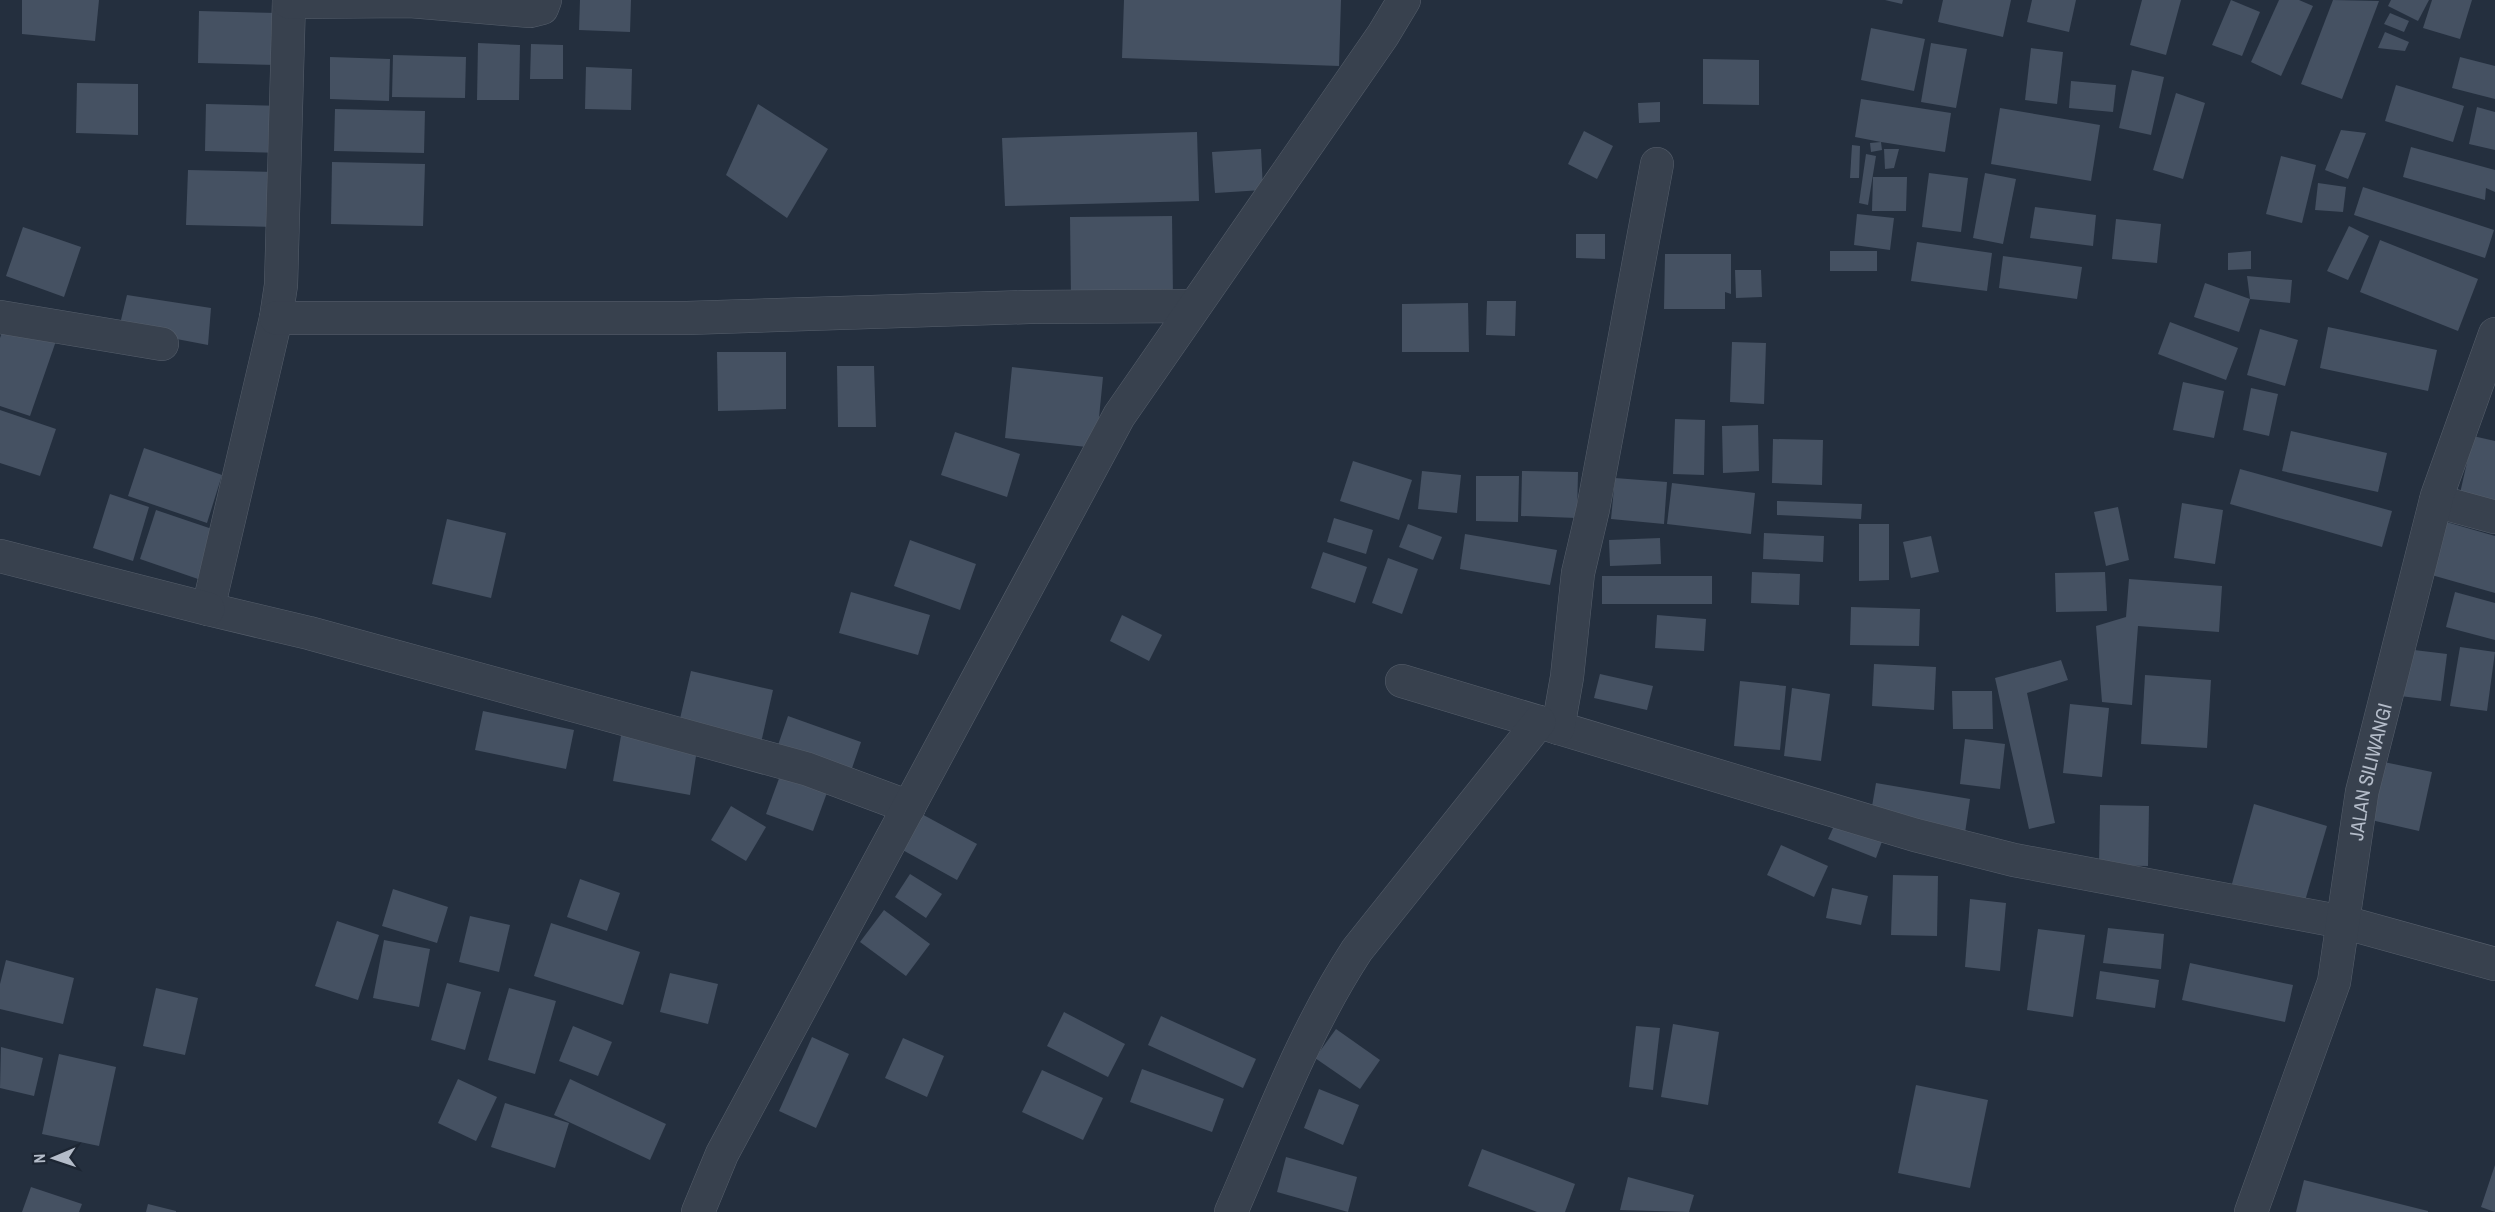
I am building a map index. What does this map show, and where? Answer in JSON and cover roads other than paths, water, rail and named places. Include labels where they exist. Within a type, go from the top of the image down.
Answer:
[{"type":"street","points":[[208,609],[276,318],[283,257],[289,1],[410,1],[530,11],[542,8],[545,0]]},
{"type":"street","points":[[698,1212],[722,1154],[1119,416],[1193,306],[1383,35],[1404,0]]},
{"type":"street","points":[[1231,1212],[1311,1028],[1333,987],[1358,950],[1548,725],[1567,677],[1578,573],[1593,509],[1658,164]]},
{"type":"street","points":[[276,318],[687,318],[1029,307],[1193,306]]},
{"type":"street","points":[[0,317],[162,344]]},
{"type":"street","name":"JALAN SILIWANGI","points":[[2251,1212],[2334,982],[2362,792],[2436,501],[2495,334]]},
{"type":"street","points":[[2436,501],[2495,517]]},
{"type":"street","points":[[0,556],[309,633],[807,769],[909,807]]},
{"type":"street","points":[[1402,681],[1915,835],[2003,857],[2343,922],[2495,964]]}]
